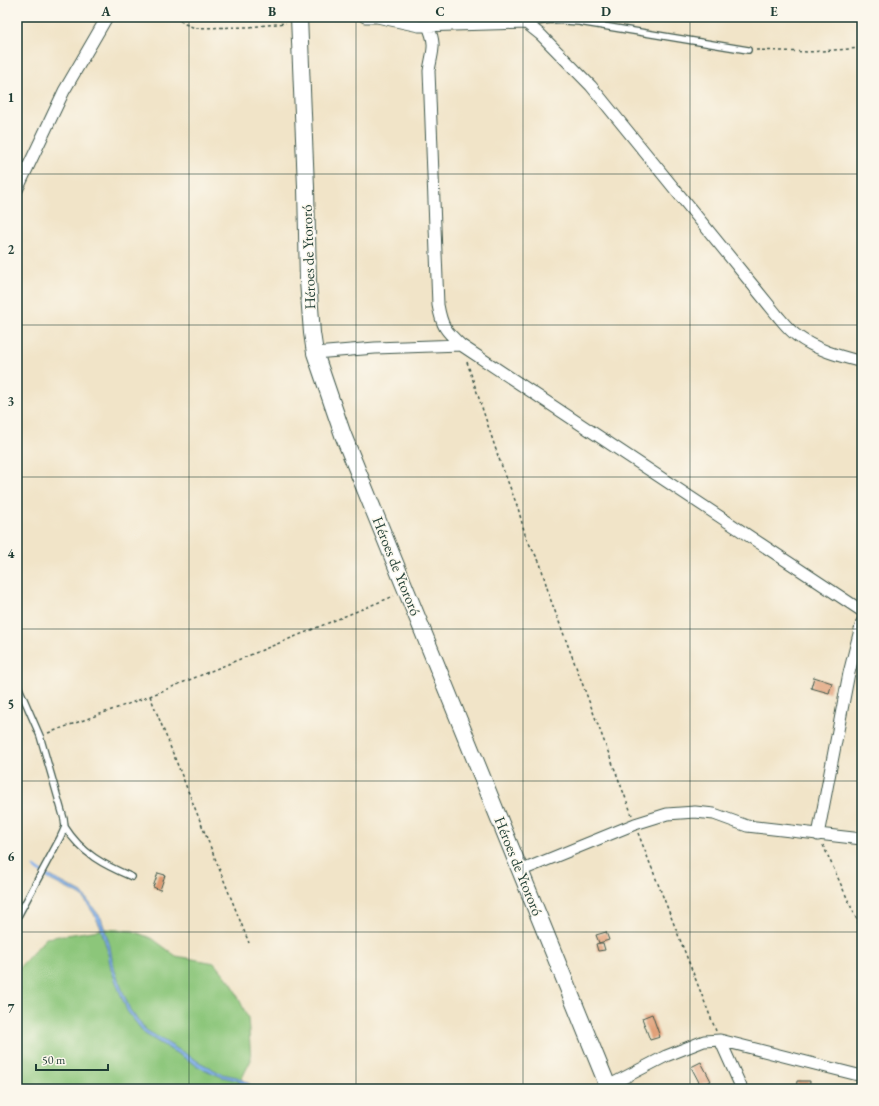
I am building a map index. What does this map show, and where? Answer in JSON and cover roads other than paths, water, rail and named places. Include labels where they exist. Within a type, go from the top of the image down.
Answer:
[{"type":"main road","name":"Héroes de Ytororó","points":[[299,19],[306,187],[308,281],[315,353],[343,435],[609,1087]]},
{"type":"street","points":[[17,190],[22,173],[64,91],[107,17]]},
{"type":"street","points":[[365,17],[377,17],[409,24],[428,26],[526,23],[541,35],[591,86],[777,315],[796,335],[833,355],[862,362]]},
{"type":"street","points":[[428,26],[433,37],[434,48],[429,71],[438,305],[440,320],[445,330],[461,345],[862,611]]},
{"type":"street","points":[[315,353],[375,348],[461,345]]},
{"type":"street","points":[[818,835],[849,673],[862,622]]},
{"type":"street","points":[[520,871],[635,824],[667,814],[694,812],[714,814],[747,826],[862,839]]},
{"type":"street","points":[[720,1040],[742,1089]]},
{"type":"street","points":[[609,1087],[673,1053],[704,1041],[720,1040],[862,1076]]},
{"type":"lane","points":[[526,23],[552,20],[579,22],[748,50]]},
{"type":"lane","points":[[17,683],[40,736],[65,827],[71,838],[86,853],[105,866],[132,877]]},
{"type":"lane","points":[[17,918],[65,827]]},
{"type":"water","points":[[50,876],[82,893],[101,918],[110,946],[113,966],[130,1010],[146,1030],[222,1074],[237,1077],[253,1086],[264,1089],[253,1089],[236,1080],[222,1077],[201,1068],[145,1034],[127,1011],[111,969],[100,926],[94,914],[82,896],[48,879]]},
{"type":"waterway","points":[[34,867],[51,879]]}]
